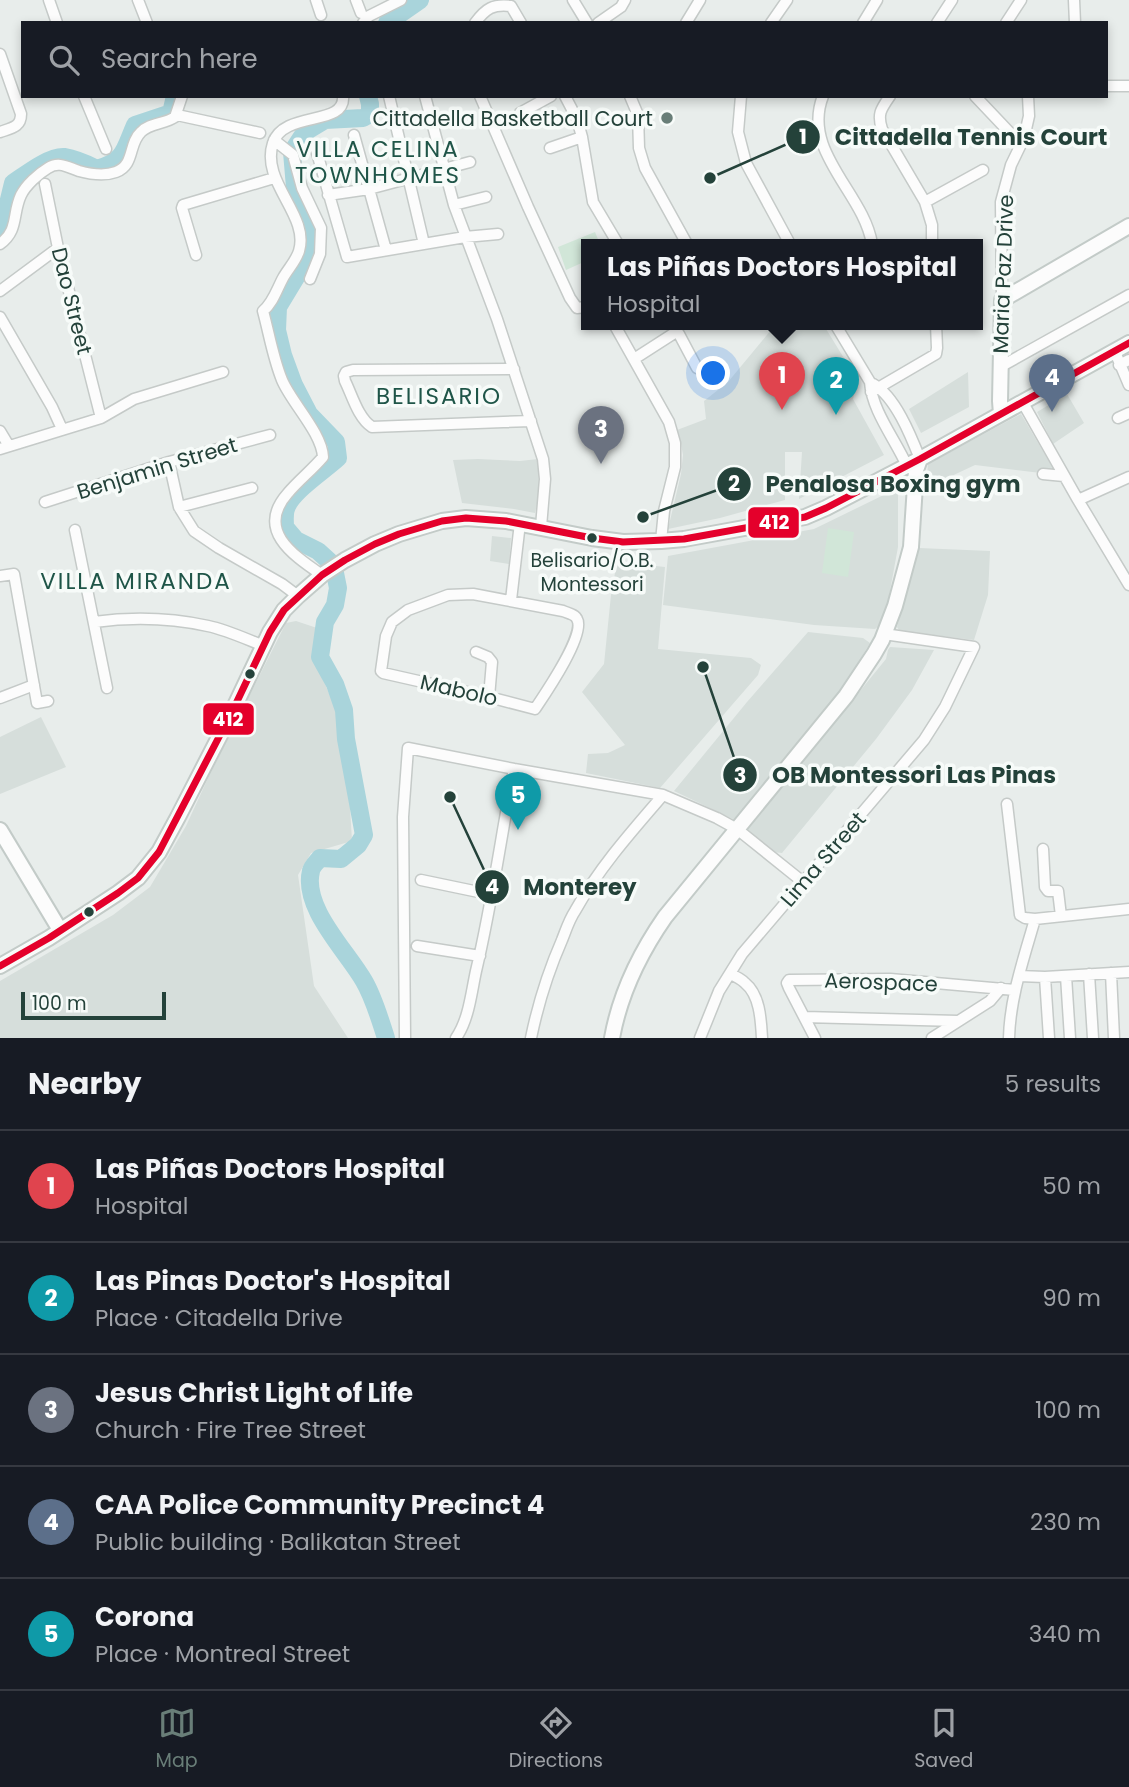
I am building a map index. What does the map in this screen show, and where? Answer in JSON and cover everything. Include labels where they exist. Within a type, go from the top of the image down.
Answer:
[{"type":"main road","points":[[1002,300],[1129,226]]},
{"type":"main road","name":"Maria Paz Drive","points":[[1001,414],[1002,300]]},
{"type":"main road","points":[[0,966],[138,878],[159,852],[226,724],[270,632],[284,610],[324,574],[343,561],[387,539],[442,521],[466,518],[520,523],[623,542],[661,541],[721,533],[805,517],[914,465],[1023,403],[1121,359],[1129,343]]},
{"type":"main road","points":[[612,1038],[626,987],[644,950],[665,917],[846,696],[874,654],[901,587],[911,547],[914,465]]},
{"type":"main road","points":[[0,830],[60,930]]},
{"type":"street","points":[[49,0],[56,21]]},
{"type":"street","points":[[138,0],[146,21]]},
{"type":"street","points":[[316,0],[321,15]]},
{"type":"street","points":[[356,0],[364,17],[401,0]]},
{"type":"street","points":[[573,0],[586,21]]},
{"type":"street","points":[[600,21],[621,7],[625,0]]},
{"type":"street","points":[[687,21],[700,0]]},
{"type":"street","points":[[772,21],[787,0]]},
{"type":"street","points":[[864,21],[877,0]]},
{"type":"street","points":[[938,21],[952,0]]},
{"type":"street","points":[[1007,21],[1021,0]]},
{"type":"street","points":[[1074,0],[1075,21]]},
{"type":"street","points":[[477,21],[483,13],[499,5],[511,6],[520,21]]},
{"type":"street","points":[[0,54],[21,121],[16,127],[0,132]]},
{"type":"street","points":[[1108,86],[1129,86]]},
{"type":"street","points":[[85,98],[106,149]]},
{"type":"street","points":[[0,244],[10,235],[21,195],[49,167],[58,164],[82,172],[115,173],[128,163],[139,133],[148,127],[173,119],[177,115],[181,98]]},
{"type":"street","points":[[324,574],[288,549],[274,520],[278,506],[323,457],[323,452],[282,381],[263,311],[299,253],[301,242],[300,232],[274,178],[271,159],[276,141],[280,132],[290,125],[335,113],[344,102],[343,98]]},
{"type":"street","points":[[389,98],[424,244]]},
{"type":"street","points":[[426,98],[454,205],[497,319],[543,459],[541,527]]},
{"type":"street","points":[[481,98],[570,298],[577,308],[581,308]]},
{"type":"street","points":[[520,113],[547,98]]},
{"type":"street","points":[[566,98],[582,137],[593,202],[615,239]]},
{"type":"street","points":[[631,98],[638,115],[639,148],[645,169],[684,239]]},
{"type":"street","points":[[741,98],[738,132],[746,163],[787,239]]},
{"type":"street","points":[[823,98],[817,125],[824,148],[866,223],[871,239]]},
{"type":"street","points":[[889,98],[879,118],[882,129],[925,202],[932,225],[933,239]]},
{"type":"street","points":[[977,98],[1011,134],[1024,138]]},
{"type":"street","name":"Maria Paz Drive","points":[[1002,300],[1001,202],[1011,165],[1024,138],[1029,116],[1028,98]]},
{"type":"street","points":[[177,115],[260,133]]},
{"type":"street","points":[[354,135],[386,250]]},
{"type":"street","points":[[550,148],[582,137]]},
{"type":"street","points":[[276,141],[293,155],[302,188],[321,228],[320,254],[310,279]]},
{"type":"street","points":[[315,146],[347,257],[498,234]]},
{"type":"street","points":[[328,195],[408,180],[470,162]]},
{"type":"street","points":[[925,202],[983,170]]},
{"type":"street","points":[[196,255],[183,205],[274,178]]},
{"type":"street","name":"Dao Street","points":[[45,184],[58,248],[101,418]]},
{"type":"street","points":[[454,205],[485,197]]},
{"type":"street","points":[[0,291],[58,248]]},
{"type":"street","points":[[1000,367],[1129,295]]},
{"type":"street","points":[[0,317],[62,429]]},
{"type":"street","points":[[617,330],[669,422],[675,443],[675,467],[664,511],[661,541]]},
{"type":"street","points":[[842,330],[873,387],[875,406],[914,465]]},
{"type":"street","points":[[873,387],[936,354],[936,330]]},
{"type":"street","points":[[634,359],[676,332],[697,368]]},
{"type":"street","points":[[1121,359],[1129,385]]},
{"type":"street","points":[[513,369],[354,370],[346,372],[344,376],[363,417],[372,427],[531,421]]},
{"type":"street","points":[[0,431],[4,447],[101,418],[134,399],[223,372]]},
{"type":"street","points":[[873,387],[890,400],[899,417],[914,465]]},
{"type":"street","points":[[1023,403],[1129,585]]},
{"type":"street","points":[[1118,418],[1129,413]]},
{"type":"street","points":[[886,424],[899,417]]},
{"type":"street","name":"Benjamin Street","points":[[45,502],[169,462],[270,435]]},
{"type":"street","points":[[169,462],[180,507],[194,531],[298,596]]},
{"type":"street","points":[[1043,474],[1064,476]]},
{"type":"street","points":[[1078,500],[1129,477]]},
{"type":"street","points":[[180,507],[252,488]]},
{"type":"street","points":[[511,600],[520,523]]},
{"type":"street","points":[[75,530],[107,688]]},
{"type":"street","points":[[0,576],[14,574],[37,703],[48,701]]},
{"type":"street","name":"Mabolo","points":[[472,594],[511,600],[563,611],[576,616],[578,621],[569,652],[535,709],[383,673],[381,667],[389,628],[392,622],[408,610],[448,595],[472,594]]},
{"type":"street","points":[[94,622],[122,618],[186,622],[211,626],[264,646]]},
{"type":"street","name":"Lima Street","points":[[700,1038],[710,1010],[742,954],[924,740],[945,707],[974,647],[884,634]]},
{"type":"street","points":[[476,652],[488,657],[492,662],[489,696]]},
{"type":"street","points":[[0,698],[34,685]]},
{"type":"street","points":[[405,1038],[403,817],[408,748],[663,795],[737,829],[803,882]]},
{"type":"street","points":[[456,1038],[466,1016],[480,956],[514,769]]},
{"type":"street","points":[[531,1038],[537,1008],[573,914],[596,875],[663,795]]},
{"type":"street","points":[[1007,804],[1022,917],[1035,919],[1129,909]]},
{"type":"street","points":[[1043,849],[1045,887],[1048,891],[1058,891],[1061,916]]},
{"type":"street","points":[[421,880],[492,895]]},
{"type":"street","points":[[1009,1038],[1015,990],[1035,919]]},
{"type":"street","points":[[416,946],[480,956]]},
{"type":"street","points":[[1019,976],[1129,972]]},
{"type":"street","points":[[1111,973],[1114,1038]]},
{"type":"street","points":[[730,974],[745,982],[751,990],[759,1011],[762,1038]]},
{"type":"street","points":[[1089,974],[1093,1038]]},
{"type":"street","points":[[1066,976],[1070,1038]]},
{"type":"street","points":[[1045,977],[1049,1038]]},
{"type":"street","name":"Aerospace","points":[[804,1017],[789,988],[789,980],[890,979],[1015,990]]},
{"type":"street","points":[[932,1038],[990,1001],[1001,988]]},
{"type":"street","points":[[815,1038],[804,1017],[958,1021]]},
{"type":"shaded area","points":[[771,330],[827,330],[858,381],[853,399],[884,455],[799,499],[802,452],[785,452],[785,500],[668,529],[683,455],[677,430],[706,419],[704,401],[728,382]]},
{"type":"shaded area","points":[[968,372],[969,407],[921,433],[909,409]]},
{"type":"shaded area","points":[[1067,394],[1084,423],[1053,444],[1037,412]]},
{"type":"shaded area","points":[[1021,414],[1057,475],[975,465],[926,488],[928,464]]},
{"type":"shaded area","points":[[538,459],[539,497],[535,513],[462,503],[453,460]]},
{"type":"shaded area","points":[[898,488],[898,547],[885,618],[875,629],[814,625],[663,605],[668,556],[814,529]]},
{"type":"shaded area","points":[[492,536],[511,538],[509,564],[490,561]]},
{"type":"shaded area","points":[[919,548],[990,551],[988,595],[974,640],[910,632],[897,627]]},
{"type":"shaded area","points":[[617,562],[665,567],[658,649],[751,658],[761,665],[758,675],[660,788],[586,773],[588,754],[608,753],[625,745],[582,692],[604,664]]},
{"type":"shaded area","points":[[296,621],[317,628],[313,655],[338,715],[347,755],[352,841],[311,853],[298,875],[314,986],[348,1038],[0,1038],[0,981],[113,915],[150,887],[186,826],[286,623]]},
{"type":"shaded area","points":[[808,632],[863,638],[870,643],[838,696],[735,820],[674,791],[747,702]]},
{"type":"shaded area","points":[[890,647],[934,650],[912,690],[876,739],[782,853],[772,852],[747,830],[886,659]]},
{"type":"shaded area","points":[[41,717],[66,767],[0,794],[0,737]]},
{"type":"green space","points":[[595,232],[598,239],[581,239],[581,263],[566,270],[558,247]]},
{"type":"green space","points":[[828,528],[854,532],[848,577],[822,573]]},
{"type":"waterway","points":[[390,21],[420,0]]},
{"type":"waterway","points":[[0,234],[13,183],[37,167],[58,158],[73,159],[97,169],[106,166],[126,148],[135,125],[171,113],[175,98]]},
{"type":"waterway","points":[[368,98],[370,114],[363,118],[325,120],[305,132],[292,152],[297,211],[309,232],[312,246],[278,307],[277,330],[294,385],[309,414],[336,442],[338,458],[289,502],[285,511],[285,527],[296,540],[318,551],[329,561],[335,573],[338,588],[335,605],[325,622],[320,657],[335,684],[344,710],[346,739],[364,835],[358,845],[341,859],[320,858],[312,869],[310,885],[319,914],[368,988],[386,1038]]},
{"type":"transit line","name":"412","points":[[0,966],[49,938],[138,878],[159,852],[232,712],[270,632],[284,610],[322,575],[345,560],[399,534],[442,521],[466,518],[506,521],[623,542],[684,539],[805,517],[920,459],[1129,343]]},
{"type":"place","name":"Cittadella Basketball Court","points":[[667,118]]},
{"type":"place","name":"Cittadella Tennis Court","points":[[710,178]]},
{"type":"place","name":"Las Piñas Doctors Hospital","points":[[782,410]]},
{"type":"place","name":"CAA Police Community Precinct 4","points":[[1052,412]]},
{"type":"place","name":"Las Pinas Doctor's Hospital","points":[[836,415]]},
{"type":"place","name":"Jesus Christ Light of Life","points":[[601,464]]},
{"type":"place","name":"Penalosa Boxing gym","points":[[643,517]]},
{"type":"place","name":"Belisario/O.B. Montessori","points":[[592,538]]},
{"type":"place","name":"OB Montessori Las Pinas","points":[[703,667]]},
{"type":"place","name":"Monterey","points":[[450,797]]},
{"type":"place","name":"Corona","points":[[518,830]]},
{"type":"district","name":"VILLA CELINA TOWNHOMES","points":[[378,162]]},
{"type":"district","name":"BELISARIO","points":[[439,396]]},
{"type":"district","name":"VILLA MIRANDA","points":[[136,581]]}]
